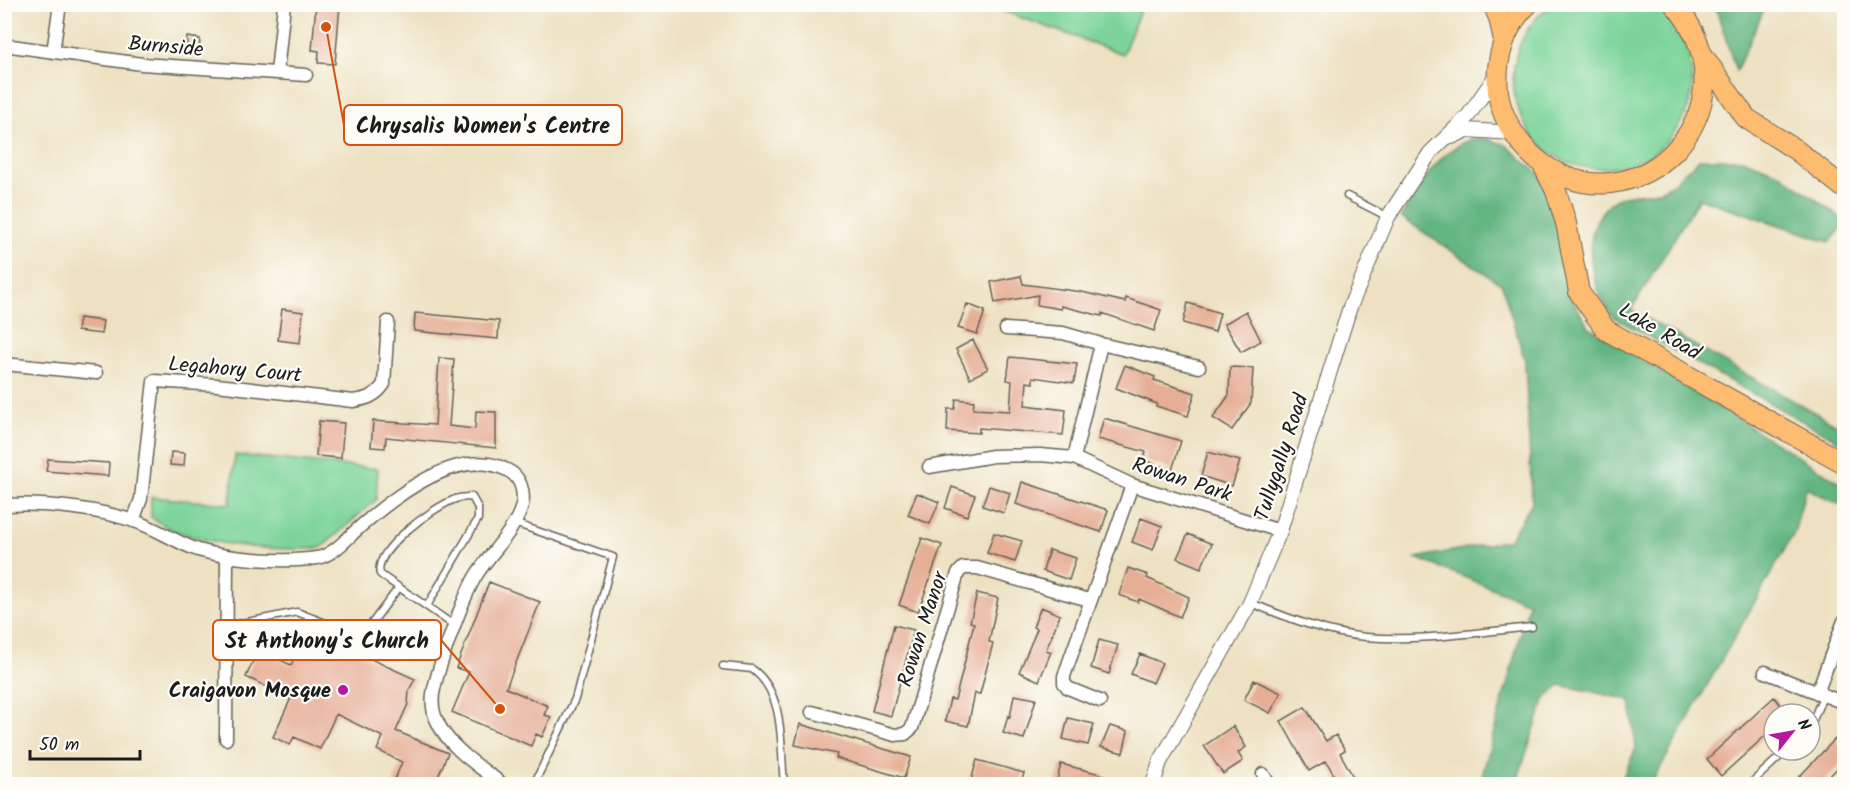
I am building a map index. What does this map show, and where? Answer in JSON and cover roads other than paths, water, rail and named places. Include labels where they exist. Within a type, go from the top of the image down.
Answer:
[{"type":"highway","points":[[1492,4],[1499,18],[1504,41]]},
{"type":"highway","points":[[1528,4],[1513,23],[1504,41],[1497,74],[1498,95],[1513,134],[1526,151],[1543,165],[1568,177],[1595,182],[1622,180],[1648,171],[1671,156],[1693,126],[1701,110],[1705,82],[1703,55]]},
{"type":"highway","points":[[1674,4],[1685,12],[1703,55],[1746,118],[1796,150],[1845,188]]},
{"type":"highway","name":"Lake Road","points":[[1543,165],[1556,191],[1566,223],[1579,292],[1606,330],[1845,463]]},
{"type":"street","points":[[53,52],[60,4]]},
{"type":"street","points":[[277,73],[284,4]]},
{"type":"street","name":"Burnside","points":[[4,45],[142,64],[306,75]]},
{"type":"street","name":"Tullygally Road","points":[[1153,784],[1161,762],[1250,603],[1280,531],[1350,307],[1388,217],[1430,153],[1468,116],[1497,74]]},
{"type":"street","name":"Tullygally Road","points":[[1442,141],[1467,129],[1513,134]]},
{"type":"street","name":"Legahory Court","points":[[133,521],[141,499],[154,381],[217,385],[353,401],[363,400],[379,392],[384,384],[388,322]]},
{"type":"street","points":[[1006,328],[1063,333],[1199,367]]},
{"type":"street","points":[[1074,458],[1101,344]]},
{"type":"street","points":[[4,364],[96,373]]},
{"type":"street","name":"Rowan Park","points":[[929,467],[993,456],[1040,455],[1074,458],[1132,485],[1280,531]]},
{"type":"street","points":[[4,505],[54,506],[133,521],[198,549],[227,556],[319,557],[329,553],[407,490],[432,475],[461,466],[497,466],[512,472],[523,489],[523,497],[514,522],[476,576],[433,695],[436,720],[460,750],[501,784]]},
{"type":"street","points":[[1100,700],[1068,688],[1064,683],[1089,600],[1132,485]]},
{"type":"street","points":[[226,739],[227,556]]},
{"type":"street","name":"Rowan Manor","points":[[813,711],[896,735],[905,734],[912,728],[958,573],[963,568],[977,568],[1089,600]]},
{"type":"street","points":[[1820,694],[1844,622]]},
{"type":"street","points":[[1765,672],[1845,703]]},
{"type":"lane","points":[[1347,196],[1388,217]]},
{"type":"lane","points":[[427,606],[478,519],[478,508],[472,497],[451,501],[426,516],[388,550],[382,558],[379,570],[384,578],[456,627]]},
{"type":"lane","points":[[514,522],[613,557],[575,699],[534,784]]},
{"type":"lane","points":[[227,626],[297,612],[346,631],[366,631],[399,587]]},
{"type":"lane","points":[[1250,603],[1287,618],[1363,637],[1402,639],[1532,627]]},
{"type":"lane","points":[[723,666],[752,669],[771,688],[776,706],[784,784]]},
{"type":"lane","points":[[1818,702],[1820,694]]},
{"type":"lane","points":[[1750,784],[1774,762]]},
{"type":"place","name":"Chrysalis Women's Centre","points":[[326,27]]},
{"type":"place","name":"Craigavon Mosque","points":[[343,690]]},
{"type":"place","name":"St Anthony's Church","points":[[500,709]]}]
